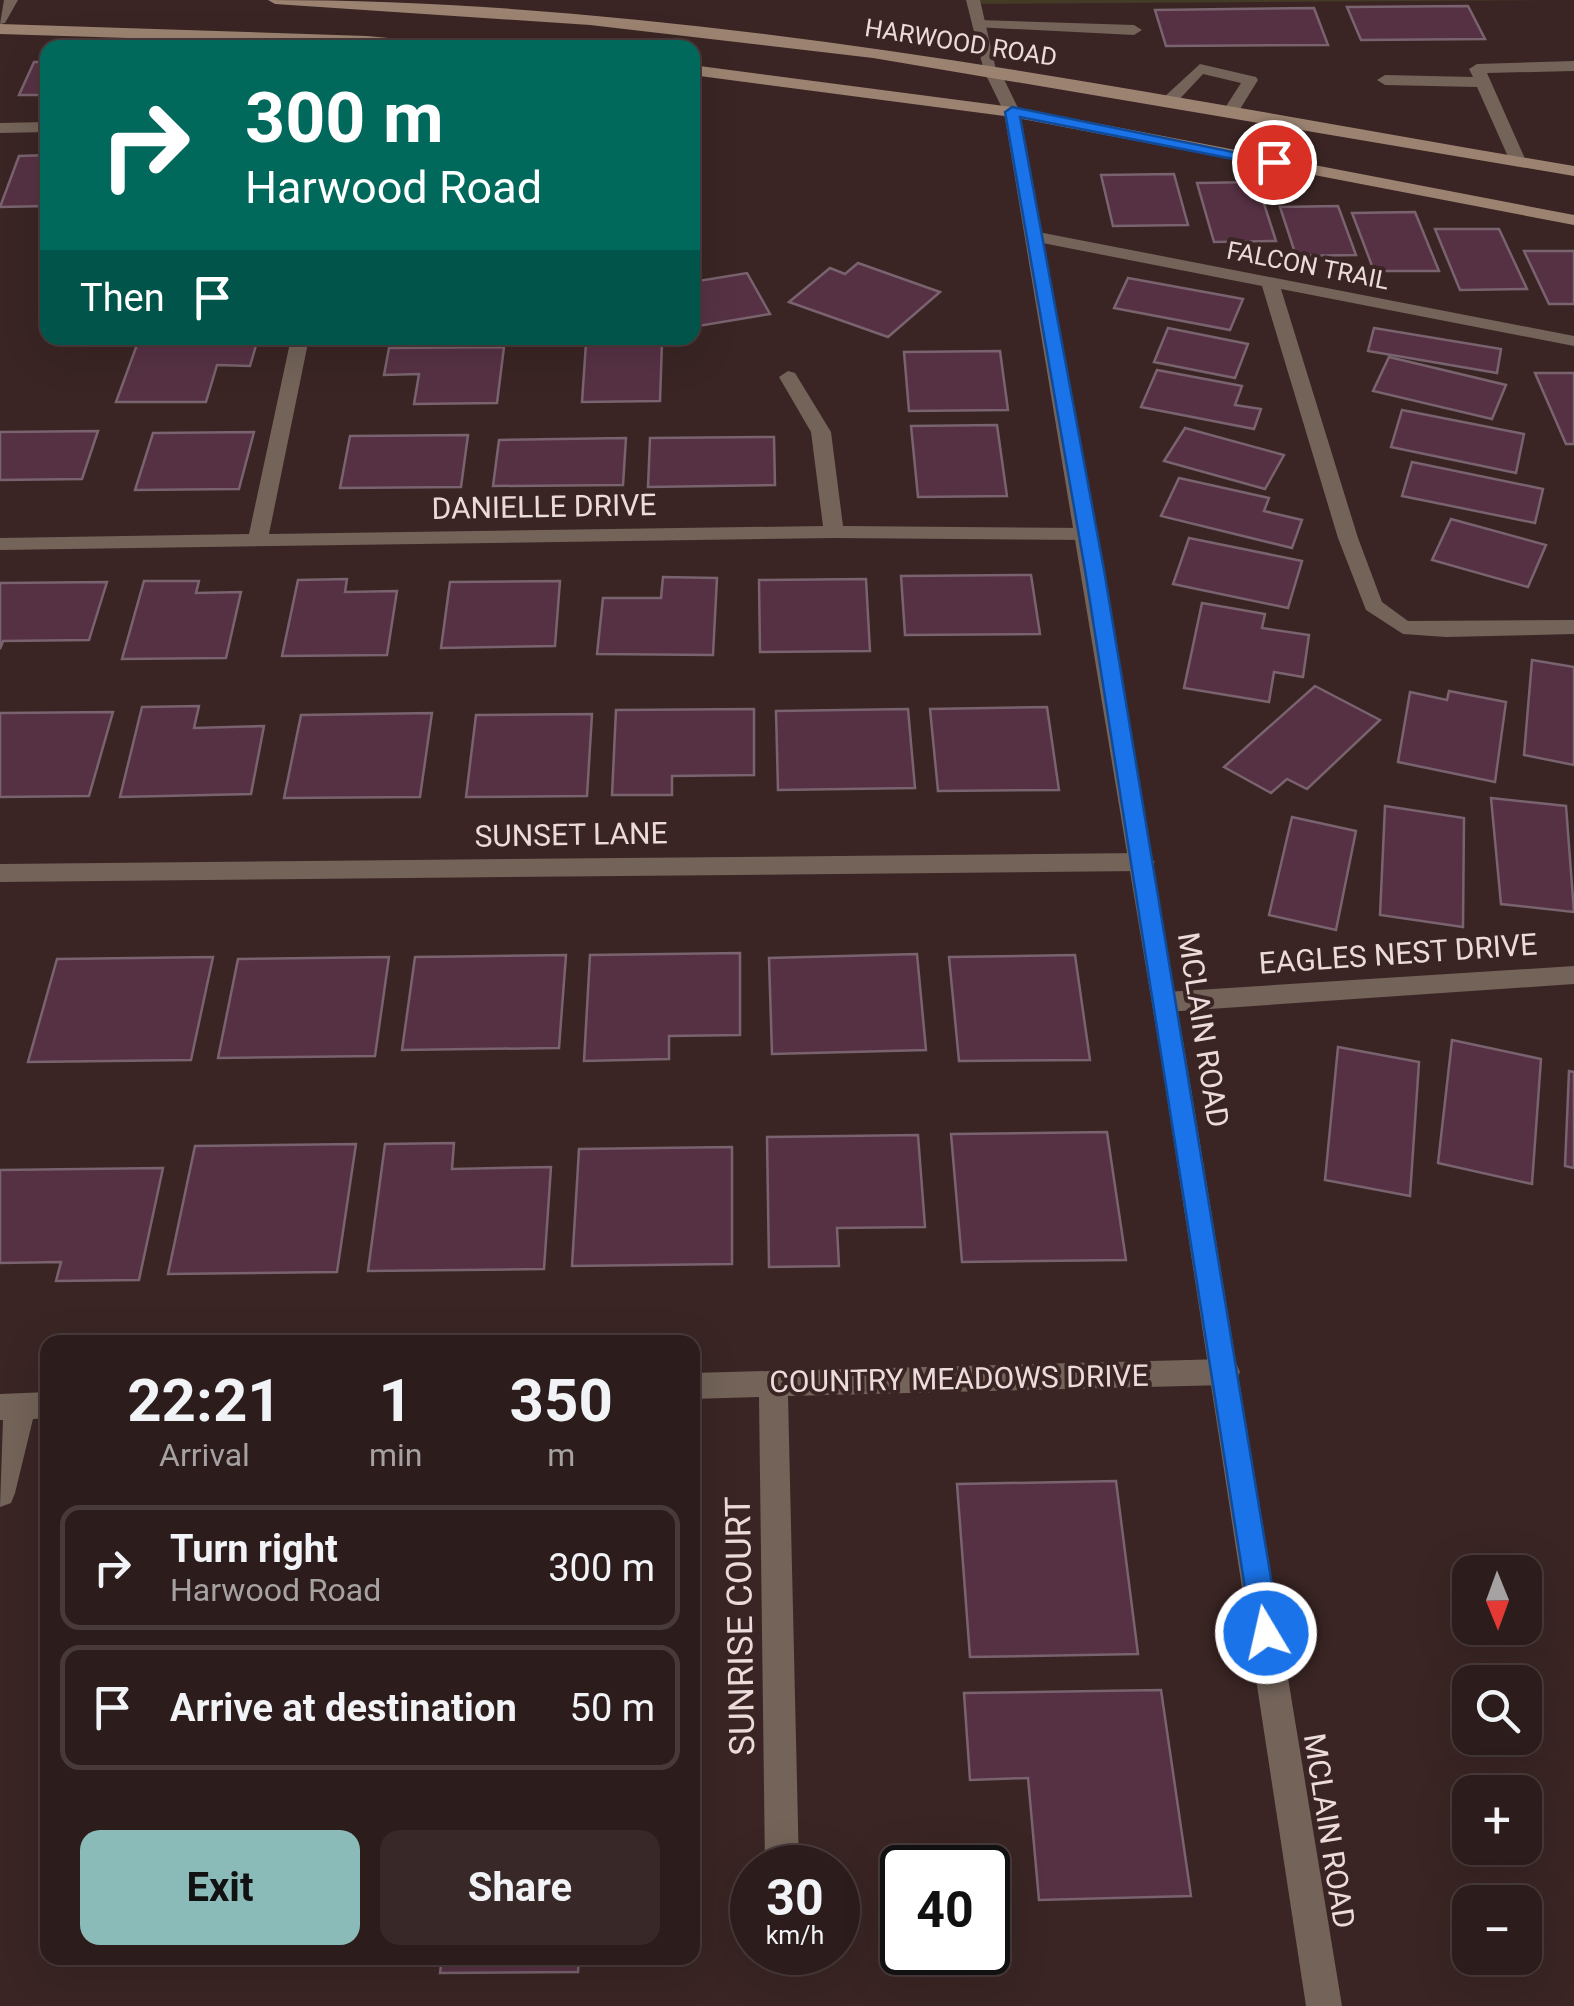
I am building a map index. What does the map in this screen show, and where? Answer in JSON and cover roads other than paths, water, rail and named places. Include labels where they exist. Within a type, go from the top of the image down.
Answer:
[{"type":"main road","name":"HARWOOD ROAD","points":[[275,0],[489,6],[704,32],[992,72],[1574,171]]},
{"type":"main road","points":[[0,29],[336,40]]},
{"type":"main road","points":[[700,71],[1012,112],[1574,220]]},
{"type":"street","points":[[0,20],[11,0]]},
{"type":"street","name":"MCLAIN ROAD","points":[[974,0],[992,72],[1012,112],[1088,534],[1226,1372],[1324,2006]]},
{"type":"street","points":[[980,24],[1134,30]]},
{"type":"street","points":[[1518,161],[1478,69],[1574,66]]},
{"type":"street","points":[[1169,101],[1200,69],[1250,80],[1232,111]]},
{"type":"street","points":[[1385,80],[1483,82]]},
{"type":"street","points":[[0,128],[40,128]]},
{"type":"street","name":"FALCON TRAIL","points":[[1033,236],[1574,341]]},
{"type":"street","points":[[1270,282],[1348,538],[1373,606],[1403,627],[1574,628]]},
{"type":"street","points":[[257,542],[299,345]]},
{"type":"street","points":[[788,377],[822,432],[834,532]]},
{"type":"street","name":"DANIELLE DRIVE","points":[[0,544],[834,532],[1088,534]]},
{"type":"street","name":"SUNSET LANE","points":[[0,873],[1143,862]]},
{"type":"street","name":"EAGLES NEST DRIVE","points":[[1166,1002],[1574,975]]},
{"type":"street","name":"COUNTRY MEADOWS DRIVE","points":[[700,1386],[1226,1372]]},
{"type":"street","name":"SUNRISE COURT","points":[[774,1384],[782,1845]]},
{"type":"street","points":[[0,1492],[23,1406]]}]
